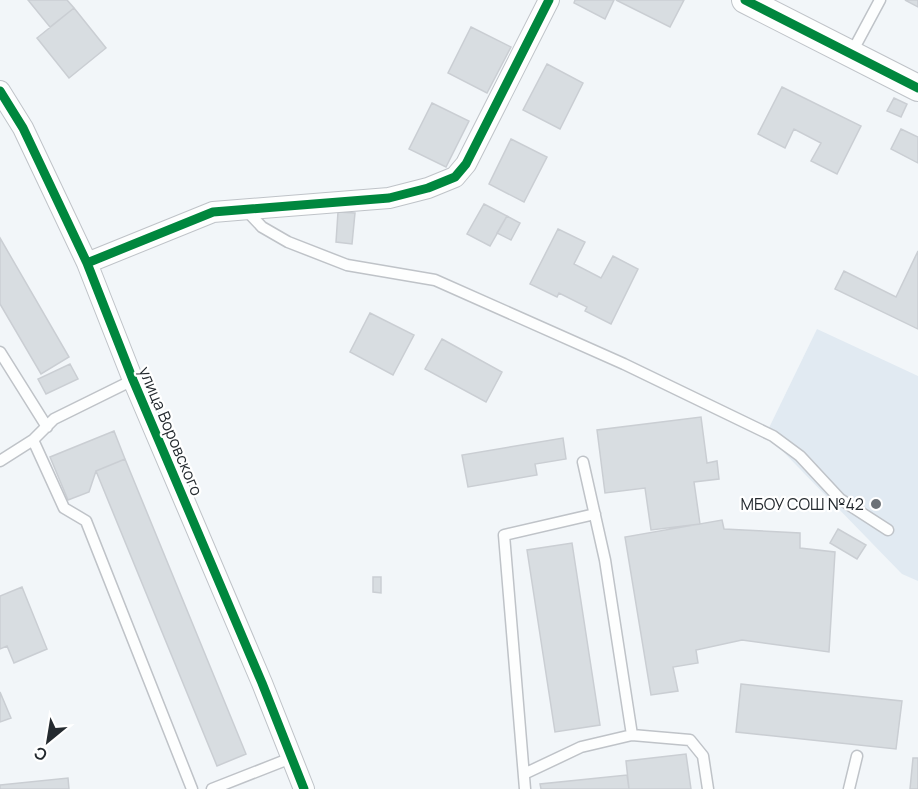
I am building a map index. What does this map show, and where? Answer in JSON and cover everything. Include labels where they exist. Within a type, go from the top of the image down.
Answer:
[{"type":"street","points":[[87,262],[213,212],[389,198],[429,188],[455,177],[466,164],[549,0]]},
{"type":"street","points":[[745,0],[918,88]]},
{"type":"street","name":"улица Воровского","points":[[0,91],[6,114],[87,262],[133,381],[258,672],[304,789]]},
{"type":"lane","points":[[851,54],[880,0]]},
{"type":"lane","points":[[246,210],[262,227],[288,242],[347,265],[435,280],[624,364],[773,436],[800,456],[840,498],[888,531]]},
{"type":"lane","points":[[0,352],[46,427]]},
{"type":"lane","points":[[0,461],[33,440],[54,419],[133,381]]},
{"type":"lane","points":[[33,440],[64,508],[86,521],[192,789]]},
{"type":"lane","points":[[583,462],[605,560],[632,735]]},
{"type":"lane","points":[[525,789],[504,535],[595,514]]},
{"type":"lane","points":[[524,774],[580,747],[632,735],[690,740],[703,756],[708,789]]},
{"type":"lane","points":[[849,789],[857,756]]},
{"type":"lane","points":[[212,789],[291,758]]},
{"type":"shaded area","name":"МБОУ СОШ №42","points":[[817,329],[918,376],[918,581],[902,574],[766,434]]},
{"type":"building","points":[[28,0],[67,0],[74,8],[50,27]]},
{"type":"building","points":[[575,0],[614,0],[605,19],[574,3]]},
{"type":"building","points":[[616,0],[684,0],[670,27]]},
{"type":"building","points":[[905,0],[918,0],[918,7]]},
{"type":"building","points":[[74,8],[106,48],[69,78],[37,38]]},
{"type":"building","points":[[471,27],[511,47],[487,93],[448,73]]},
{"type":"building","points":[[547,64],[583,83],[560,129],[523,110]]},
{"type":"building","points":[[782,87],[861,126],[837,174],[811,161],[821,143],[794,129],[785,148],[758,134]]},
{"type":"building","points":[[894,98],[907,104],[901,117],[887,111]]},
{"type":"building","points":[[432,103],[469,121],[446,167],[409,149]]},
{"type":"building","points":[[901,129],[918,137],[918,163],[891,149]]},
{"type":"building","points":[[511,139],[547,157],[524,202],[489,184]]},
{"type":"building","points":[[484,204],[507,216],[490,246],[467,234]]},
{"type":"building","points":[[338,212],[355,213],[352,244],[336,242]]},
{"type":"building","points":[[507,216],[520,223],[511,240],[497,233]]},
{"type":"building","points":[[558,229],[585,242],[574,264],[601,278],[613,256],[638,269],[611,324],[585,311],[587,307],[559,293],[557,297],[530,284]]},
{"type":"building","points":[[0,238],[69,357],[41,374],[0,304]]},
{"type":"building","points":[[918,251],[918,329],[835,289],[844,271],[896,297]]},
{"type":"building","points":[[370,313],[414,335],[393,375],[350,352]]},
{"type":"building","points":[[442,339],[502,372],[486,402],[425,369]]},
{"type":"building","points":[[70,364],[78,379],[46,394],[38,379]]},
{"type":"building","points":[[701,417],[707,463],[717,461],[719,479],[694,482],[700,524],[651,530],[645,488],[605,493],[597,430]]},
{"type":"building","points":[[114,431],[125,459],[96,471],[89,492],[68,500],[50,457]]},
{"type":"building","points":[[563,438],[566,459],[535,464],[537,475],[468,487],[462,455]]},
{"type":"building","points":[[125,459],[246,754],[217,766],[96,471]]},
{"type":"building","points":[[722,520],[724,529],[800,533],[800,548],[835,552],[829,652],[742,640],[696,650],[698,663],[673,667],[678,691],[651,695],[625,537]]},
{"type":"building","points":[[838,529],[866,545],[857,559],[830,543]]},
{"type":"building","points":[[572,543],[600,725],[555,732],[527,550]]},
{"type":"building","points":[[373,577],[381,577],[381,593],[373,592]]},
{"type":"building","points":[[22,587],[47,649],[14,663],[7,646],[0,649],[0,596]]},
{"type":"building","points":[[741,684],[902,701],[896,749],[736,732]]},
{"type":"building","points":[[0,692],[11,718],[0,722]]},
{"type":"building","points":[[686,754],[691,789],[629,789],[626,761]]},
{"type":"building","points":[[913,758],[918,758],[918,789],[910,789]]},
{"type":"building","points":[[627,775],[629,789],[541,789],[540,784]]},
{"type":"building","points":[[68,778],[69,789],[0,789],[0,785]]},
{"type":"cycle path","points":[[87,263],[213,212],[389,198],[428,188],[455,177],[466,164],[549,0]]},
{"type":"cycle path","points":[[745,0],[918,88]]},
{"type":"cycle path","points":[[0,91],[23,128],[87,263],[133,380],[262,683],[304,789]]},
{"type":"place","name":"МБОУ СОШ №42","points":[[876,504]]}]
